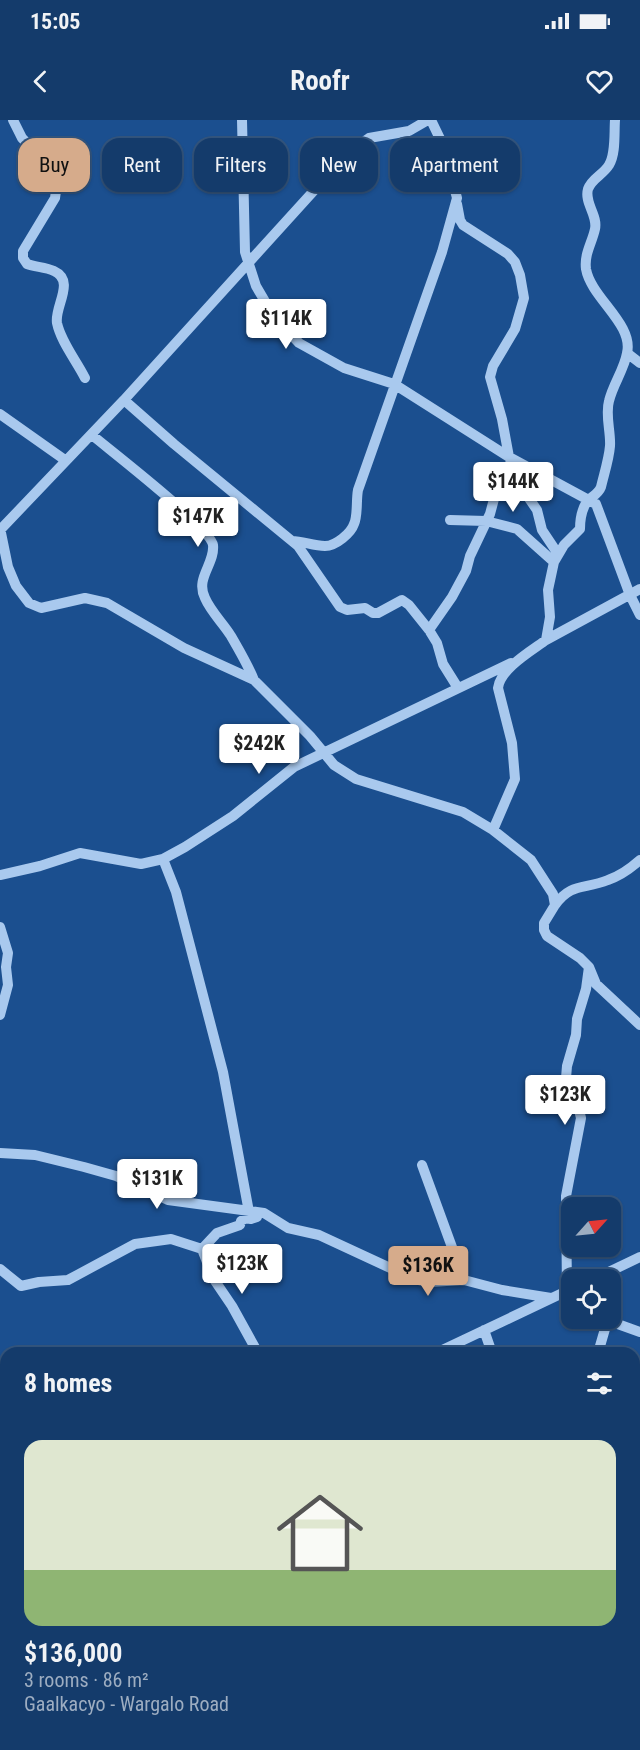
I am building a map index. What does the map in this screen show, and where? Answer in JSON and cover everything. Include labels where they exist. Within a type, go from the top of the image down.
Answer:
[{"type":"street","points":[[13,120],[22,138],[42,159],[56,190],[55,198],[23,251],[23,258],[27,264],[54,271],[65,286],[56,311],[57,322],[85,378]]},
{"type":"street","points":[[242,120],[244,236],[256,285],[270,310],[299,343],[344,368],[394,384],[509,457],[596,504],[635,592],[640,615]]},
{"type":"street","points":[[254,680],[184,648],[133,617],[101,601],[84,598],[41,608],[29,603],[16,586],[8,567],[0,528],[64,460],[92,435],[350,152],[369,138],[409,131],[429,120],[443,145],[457,198],[458,213],[463,225],[508,254],[515,262],[524,298],[514,329],[493,366],[490,377],[512,462],[511,472],[494,499],[473,548],[466,571],[452,597],[429,630]]},
{"type":"street","points":[[546,640],[550,617],[548,590],[556,558],[580,530],[580,521],[586,503],[600,489],[610,447],[608,403],[627,353],[626,334],[588,277],[586,267],[588,247],[595,228],[587,200],[588,191],[591,183],[604,171],[611,160],[615,120]]},
{"type":"street","points":[[292,541],[329,545],[339,540],[356,520],[355,506],[358,490],[442,252],[457,198]]},
{"type":"street","points":[[627,353],[640,363]]},
{"type":"street","points":[[124,400],[292,541],[305,555],[322,584],[340,607],[347,610],[365,608],[373,614],[402,600],[409,605],[437,643],[443,664],[458,688]]},
{"type":"street","points":[[0,414],[64,460]]},
{"type":"street","points":[[92,435],[184,510],[208,534],[213,544],[212,557],[202,580],[203,595],[230,635],[254,680],[310,735],[334,765],[356,779],[463,812],[493,830],[531,860],[553,894],[555,905]]},
{"type":"street","points":[[511,472],[537,510],[542,530],[556,558]]},
{"type":"street","points":[[450,520],[486,521],[517,529],[556,558]]},
{"type":"street","points":[[493,830],[515,779],[512,743],[498,688],[503,675],[522,657],[546,640],[635,592]]},
{"type":"street","points":[[0,875],[40,866],[80,853],[141,864],[164,859],[233,816],[294,767],[522,657]]},
{"type":"street","points":[[164,859],[176,892],[223,1072],[249,1212]]},
{"type":"street","points":[[640,860],[608,880],[569,890],[555,905],[544,923],[547,936],[580,958],[589,967],[596,984],[640,1025]]},
{"type":"street","points":[[0,927],[8,953],[6,967],[8,985],[0,1016]]},
{"type":"street","points":[[569,1269],[566,1196],[581,1118],[576,1098],[566,1078],[589,967]]},
{"type":"street","points":[[0,1153],[35,1155],[84,1167],[116,1176],[168,1200],[264,1213],[288,1228],[319,1235],[414,1279],[429,1282],[464,1280],[551,1298]]},
{"type":"street","points":[[422,1165],[464,1280]]},
{"type":"street","points":[[202,1249],[217,1233],[240,1225],[241,1221],[246,1218],[251,1219],[264,1213]]},
{"type":"street","points":[[0,1269],[21,1286],[68,1280],[135,1244],[171,1239],[202,1249]]},
{"type":"street","points":[[202,1249],[213,1278],[255,1347]]},
{"type":"street","points":[[615,1269],[640,1257]]},
{"type":"street","points":[[449,1347],[561,1295]]},
{"type":"street","points":[[621,1326],[640,1332]]},
{"type":"street","points":[[599,1347],[602,1329]]},
{"type":"street","points":[[484,1330],[490,1347]]}]
